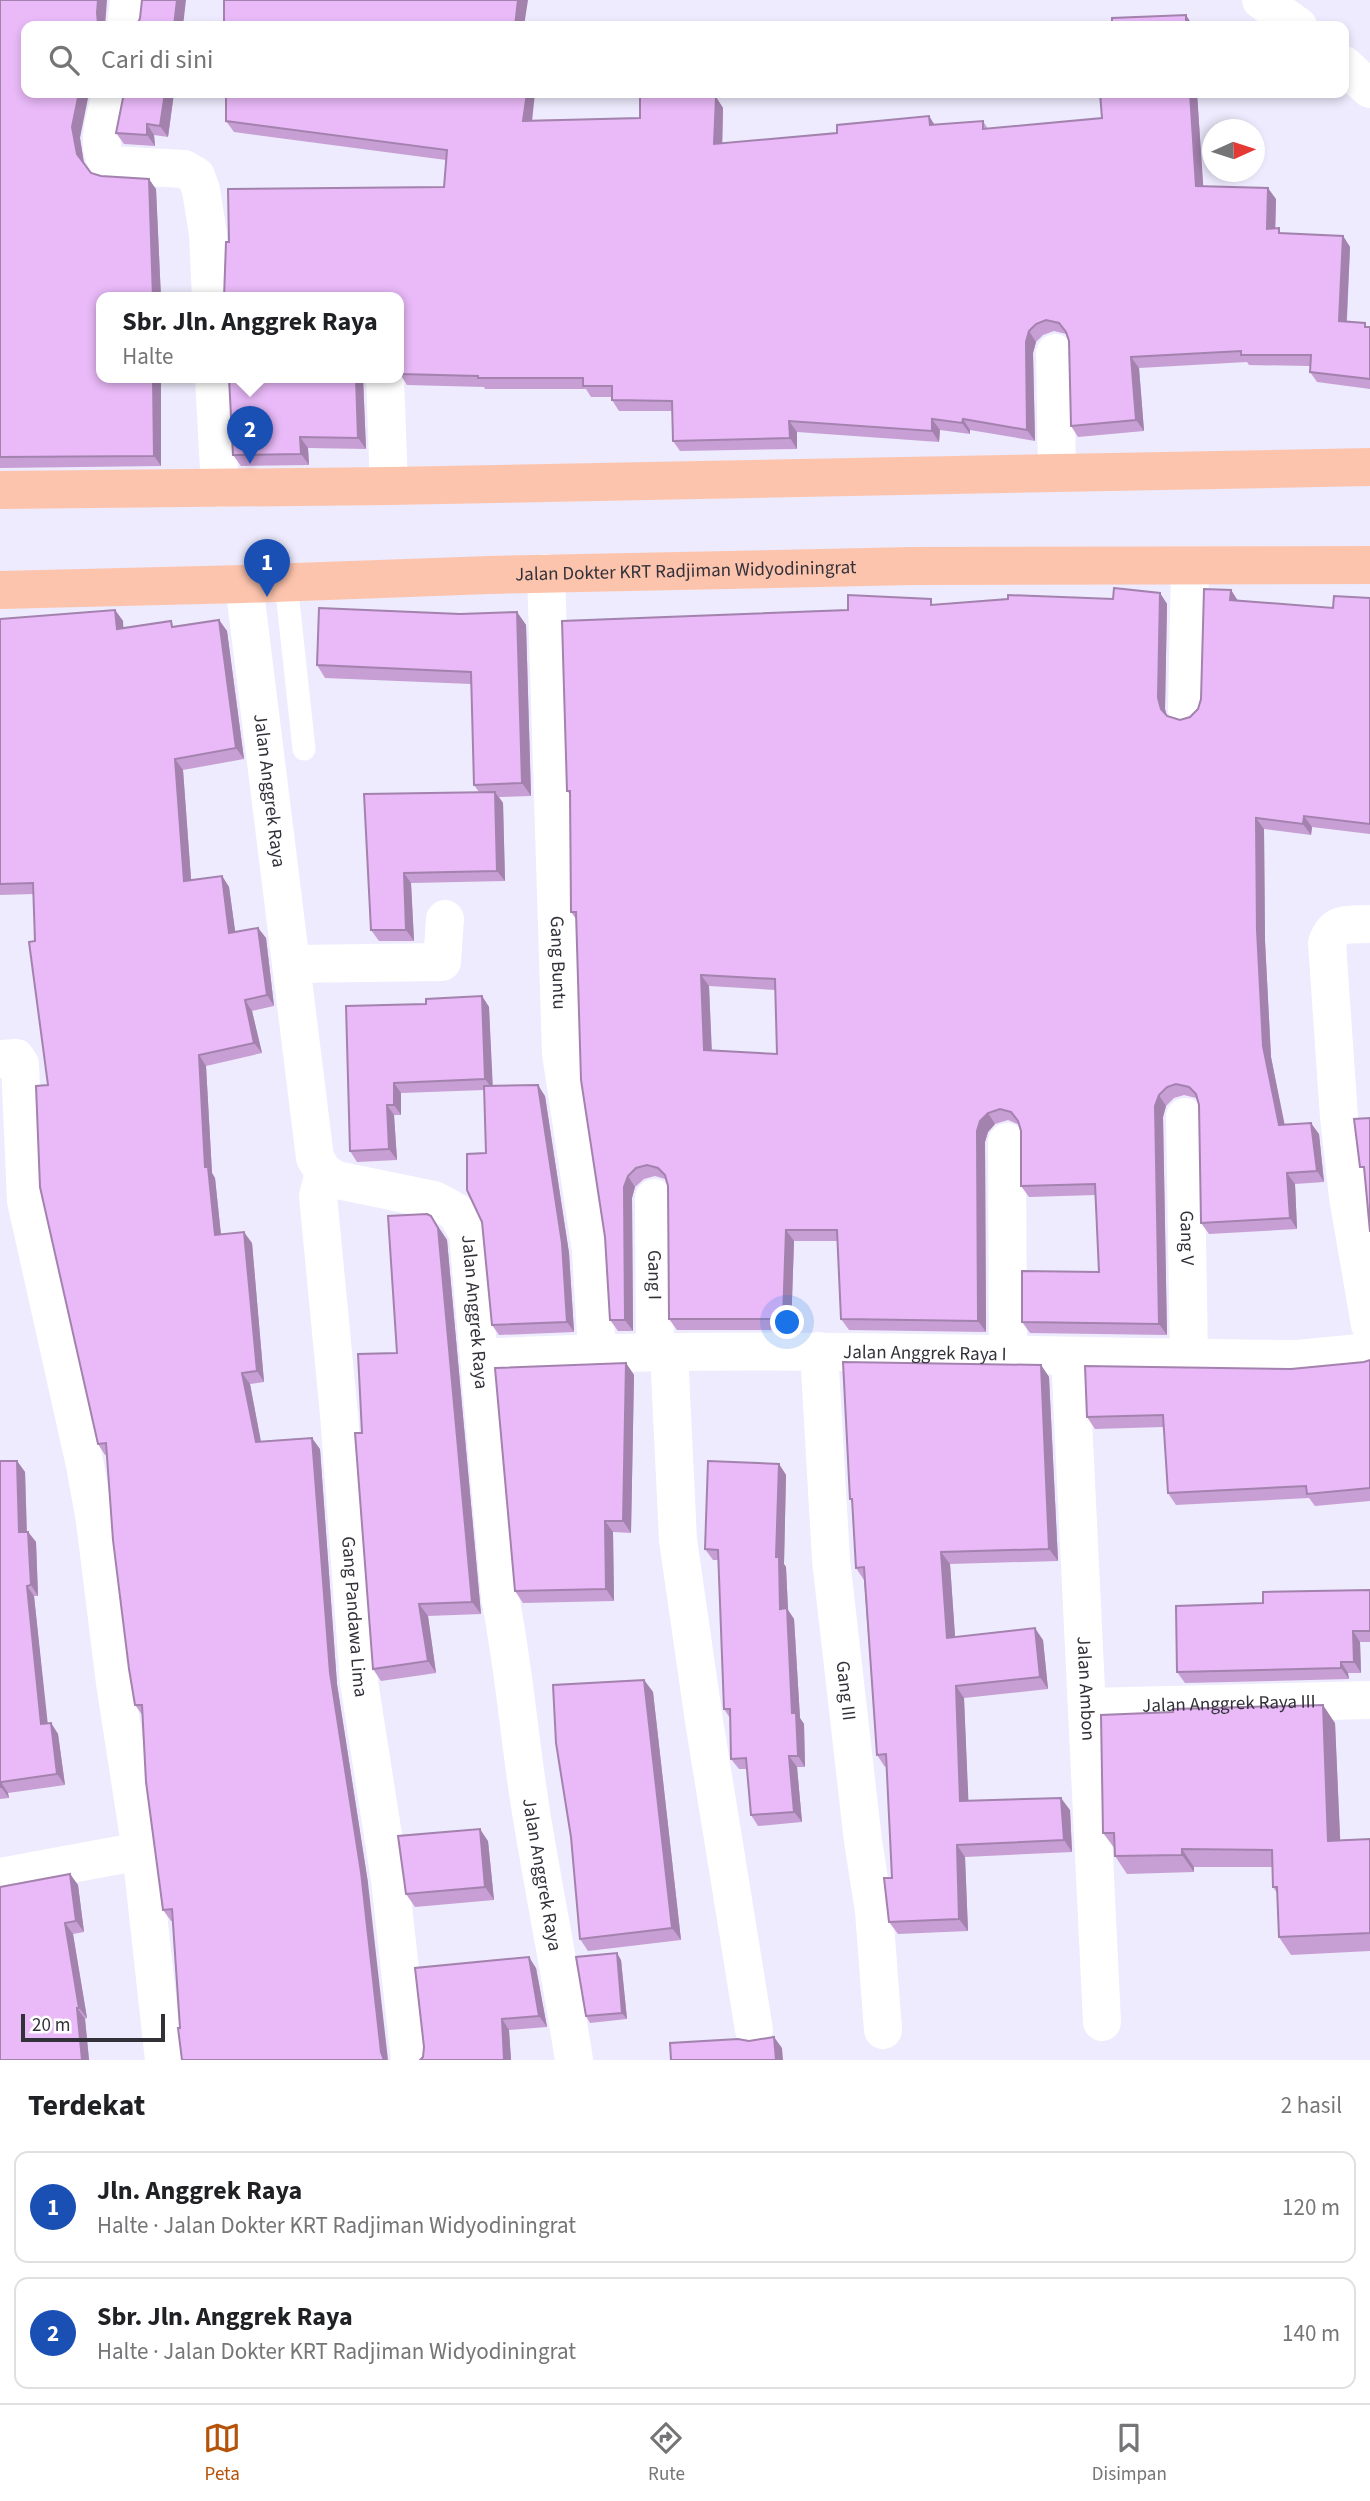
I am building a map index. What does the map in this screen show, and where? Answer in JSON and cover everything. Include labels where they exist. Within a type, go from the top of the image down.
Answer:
[{"type":"main road","points":[[0,490],[389,486],[1370,467]]},
{"type":"main road","name":"Jalan Dokter KRT Radjiman Widyodiningrat","points":[[0,590],[546,573],[912,566],[1370,565]]},
{"type":"street","points":[[127,21],[129,0]]},
{"type":"street","points":[[1261,0],[1295,16]]},
{"type":"street","points":[[1349,70],[1370,89]]},
{"type":"street","points":[[110,98],[100,148],[103,158],[110,165],[184,169],[196,176],[208,234],[211,292]]},
{"type":"street","points":[[1055,352],[1057,473]]},
{"type":"street","points":[[214,383],[220,488]]},
{"type":"street","points":[[385,383],[389,486]]},
{"type":"street","points":[[1187,709],[1190,566]]},
{"type":"street","name":"Gang Buntu","points":[[546,573],[561,1054],[591,1251],[597,1352]]},
{"type":"street","name":"Jalan Anggrek Raya","points":[[244,584],[315,1158],[324,1173],[337,1180],[434,1200],[456,1212],[468,1234],[500,1597],[508,1636],[533,1823],[561,1972],[574,2060]]},
{"type":"street","points":[[291,964],[442,962],[445,919]]},
{"type":"street","points":[[1370,925],[1339,926],[1331,932],[1327,943],[1346,1184],[1370,1325]]},
{"type":"street","points":[[0,1059],[16,1058],[20,1064],[13,1202],[85,1465],[141,1851],[164,2060]]},
{"type":"street","name":"Gang V","points":[[1185,1117],[1189,1358]]},
{"type":"street","points":[[1007,1142],[1008,1355]]},
{"type":"street","name":"Gang Pandawa Lima","points":[[324,1173],[318,1196],[339,1415],[359,1682],[390,1880],[410,2060]]},
{"type":"street","name":"Gang I","points":[[654,1198],[662,1352],[678,1541],[754,2030]]},
{"type":"street","name":"Jalan Anggrek Raya I","points":[[479,1358],[597,1352],[819,1351],[1297,1359],[1370,1352]]},
{"type":"street","name":"Gang III","points":[[819,1351],[831,1560],[863,1841],[874,1911],[883,2030]]},
{"type":"street","name":"Jalan Ambon","points":[[1070,1357],[1102,2022]]},
{"type":"street","name":"Jalan Anggrek Raya III","points":[[1087,1707],[1370,1700]]},
{"type":"street","points":[[0,1877],[141,1851]]},
{"type":"lane","points":[[286,583],[304,748]]},
{"type":"building","points":[[0,0],[98,0],[98,21],[21,21],[21,98],[78,98],[72,127],[77,154],[91,173],[149,179],[153,292],[96,292],[96,383],[153,383],[154,456],[0,457]]},
{"type":"building","points":[[142,0],[177,0],[175,21],[139,21]]},
{"type":"building","points":[[224,0],[518,0],[516,21],[224,21]]},
{"type":"building","points":[[1186,15],[1186,21],[1112,21],[1112,18]]},
{"type":"building","points":[[123,98],[164,98],[160,126],[147,124],[147,135],[116,133]]},
{"type":"building","points":[[226,98],[526,98],[523,121],[640,118],[640,98],[716,98],[714,144],[837,133],[837,125],[929,116],[930,125],[983,121],[983,129],[1102,118],[1100,98],[1190,98],[1196,186],[1268,188],[1267,229],[1279,228],[1279,233],[1343,236],[1339,321],[1365,323],[1365,327],[1370,327],[1370,379],[1310,372],[1311,355],[1241,355],[1241,351],[1131,357],[1136,420],[1071,426],[1069,341],[1059,323],[1046,320],[1029,331],[1026,342],[1027,430],[963,419],[962,423],[932,419],[932,431],[789,421],[790,438],[673,441],[672,401],[612,400],[612,386],[583,386],[583,378],[478,378],[404,374],[404,292],[224,292],[226,242],[229,242],[228,189],[444,187],[447,150],[226,121]]},
{"type":"building","points":[[229,383],[356,383],[358,438],[300,437],[301,454],[233,455]]},
{"type":"building","points":[[1114,588],[1160,593],[1158,698],[1161,709],[1167,716],[1180,720],[1190,717],[1198,709],[1201,699],[1204,589],[1231,590],[1230,600],[1333,608],[1334,596],[1370,598],[1370,824],[1304,816],[1303,824],[1256,818],[1257,930],[1263,1046],[1279,1125],[1311,1123],[1317,1171],[1287,1173],[1290,1218],[1201,1223],[1199,1105],[1196,1094],[1189,1087],[1176,1084],[1167,1087],[1159,1095],[1155,1106],[1159,1324],[1022,1322],[1022,1271],[1099,1272],[1095,1184],[1021,1186],[1021,1131],[1011,1112],[1000,1109],[988,1113],[980,1121],[977,1131],[978,1321],[841,1319],[837,1230],[786,1230],[783,1319],[669,1319],[668,1186],[665,1175],[658,1168],[647,1165],[636,1168],[628,1176],[624,1187],[625,1320],[610,1320],[605,1237],[581,1080],[576,912],[571,912],[570,791],[567,791],[562,621],[848,610],[848,595],[931,599],[931,605],[1008,599],[1008,595],[1113,599]],"holes":[[[701,975],[775,979],[777,1054],[704,1050]]]},
{"type":"building","points":[[319,608],[460,614],[517,612],[522,783],[474,785],[471,672],[317,665]]},
{"type":"building","points":[[115,610],[117,629],[171,621],[172,627],[219,620],[236,748],[175,759],[184,881],[222,876],[229,933],[258,928],[267,995],[245,1000],[254,1043],[199,1055],[205,1167],[208,1167],[215,1235],[244,1232],[257,1371],[242,1373],[256,1442],[312,1438],[330,1673],[361,1872],[384,2060],[182,2060],[172,1909],[163,1910],[146,1782],[142,1705],[135,1705],[113,1540],[106,1443],[98,1444],[40,1187],[36,1086],[48,1085],[29,942],[35,941],[33,883],[0,884],[0,619]]},
{"type":"building","points":[[495,792],[497,871],[404,873],[406,930],[371,930],[364,794]]},
{"type":"building","points":[[482,996],[485,1079],[394,1083],[394,1105],[387,1105],[389,1149],[350,1151],[346,1006],[426,1004],[426,999]]},
{"type":"building","points":[[538,1085],[562,1243],[567,1322],[492,1325],[482,1222],[467,1190],[467,1154],[486,1153],[484,1086]]},
{"type":"building","points":[[1370,1118],[1370,1232],[1364,1167],[1360,1167],[1354,1119]]},
{"type":"building","points":[[427,1214],[438,1228],[472,1602],[419,1604],[428,1661],[373,1669],[355,1433],[362,1433],[358,1354],[397,1353],[388,1216]]},
{"type":"building","points":[[1370,1360],[1370,1488],[1307,1494],[1306,1486],[1168,1493],[1163,1415],[1087,1417],[1085,1366],[1291,1369]]},
{"type":"building","points":[[843,1362],[1041,1365],[1049,1549],[941,1552],[947,1638],[1035,1628],[1040,1677],[956,1686],[960,1801],[1061,1798],[1064,1840],[957,1845],[959,1919],[889,1922],[884,1878],[892,1878],[886,1754],[877,1755],[864,1567],[856,1568]]},
{"type":"building","points":[[626,1363],[623,1521],[605,1521],[606,1589],[515,1591],[495,1368]]},
{"type":"building","points":[[0,1461],[17,1461],[19,1532],[28,1532],[31,1585],[27,1586],[41,1724],[51,1723],[57,1774],[1,1782],[1,1787],[0,1787]]},
{"type":"building","points":[[708,1461],[779,1464],[776,1557],[779,1557],[780,1609],[787,1608],[792,1713],[796,1713],[798,1756],[789,1756],[794,1812],[751,1815],[746,1758],[731,1759],[730,1709],[724,1709],[718,1550],[705,1549]]},
{"type":"building","points":[[1370,1590],[1370,1631],[1353,1631],[1354,1662],[1341,1662],[1341,1668],[1177,1672],[1176,1606],[1263,1603],[1263,1592]]},
{"type":"building","points":[[644,1680],[672,1928],[580,1939],[571,1837],[556,1743],[553,1685]]},
{"type":"building","points":[[1323,1705],[1328,1841],[1370,1839],[1370,1933],[1279,1937],[1272,1850],[1182,1849],[1182,1855],[1115,1856],[1114,1833],[1103,1833],[1101,1715],[1173,1712],[1173,1709]]},
{"type":"building","points":[[480,1829],[485,1887],[406,1894],[398,1836]]},
{"type":"building","points":[[70,1874],[76,1921],[65,1923],[79,2008],[82,2060],[0,2060],[0,1887]]},
{"type":"building","points":[[617,1953],[622,2013],[586,2016],[576,1957]]},
{"type":"building","points":[[529,1957],[539,2016],[502,2019],[504,2060],[420,2060],[424,2047],[415,1968]]},
{"type":"building","points":[[774,2037],[776,2060],[671,2060],[670,2043],[738,2039],[749,2041]]},
{"type":"place","name":"Sbr. Jln. Anggrek Raya","points":[[250,464]]},
{"type":"place","name":"Jln. Anggrek Raya","points":[[267,597]]}]
